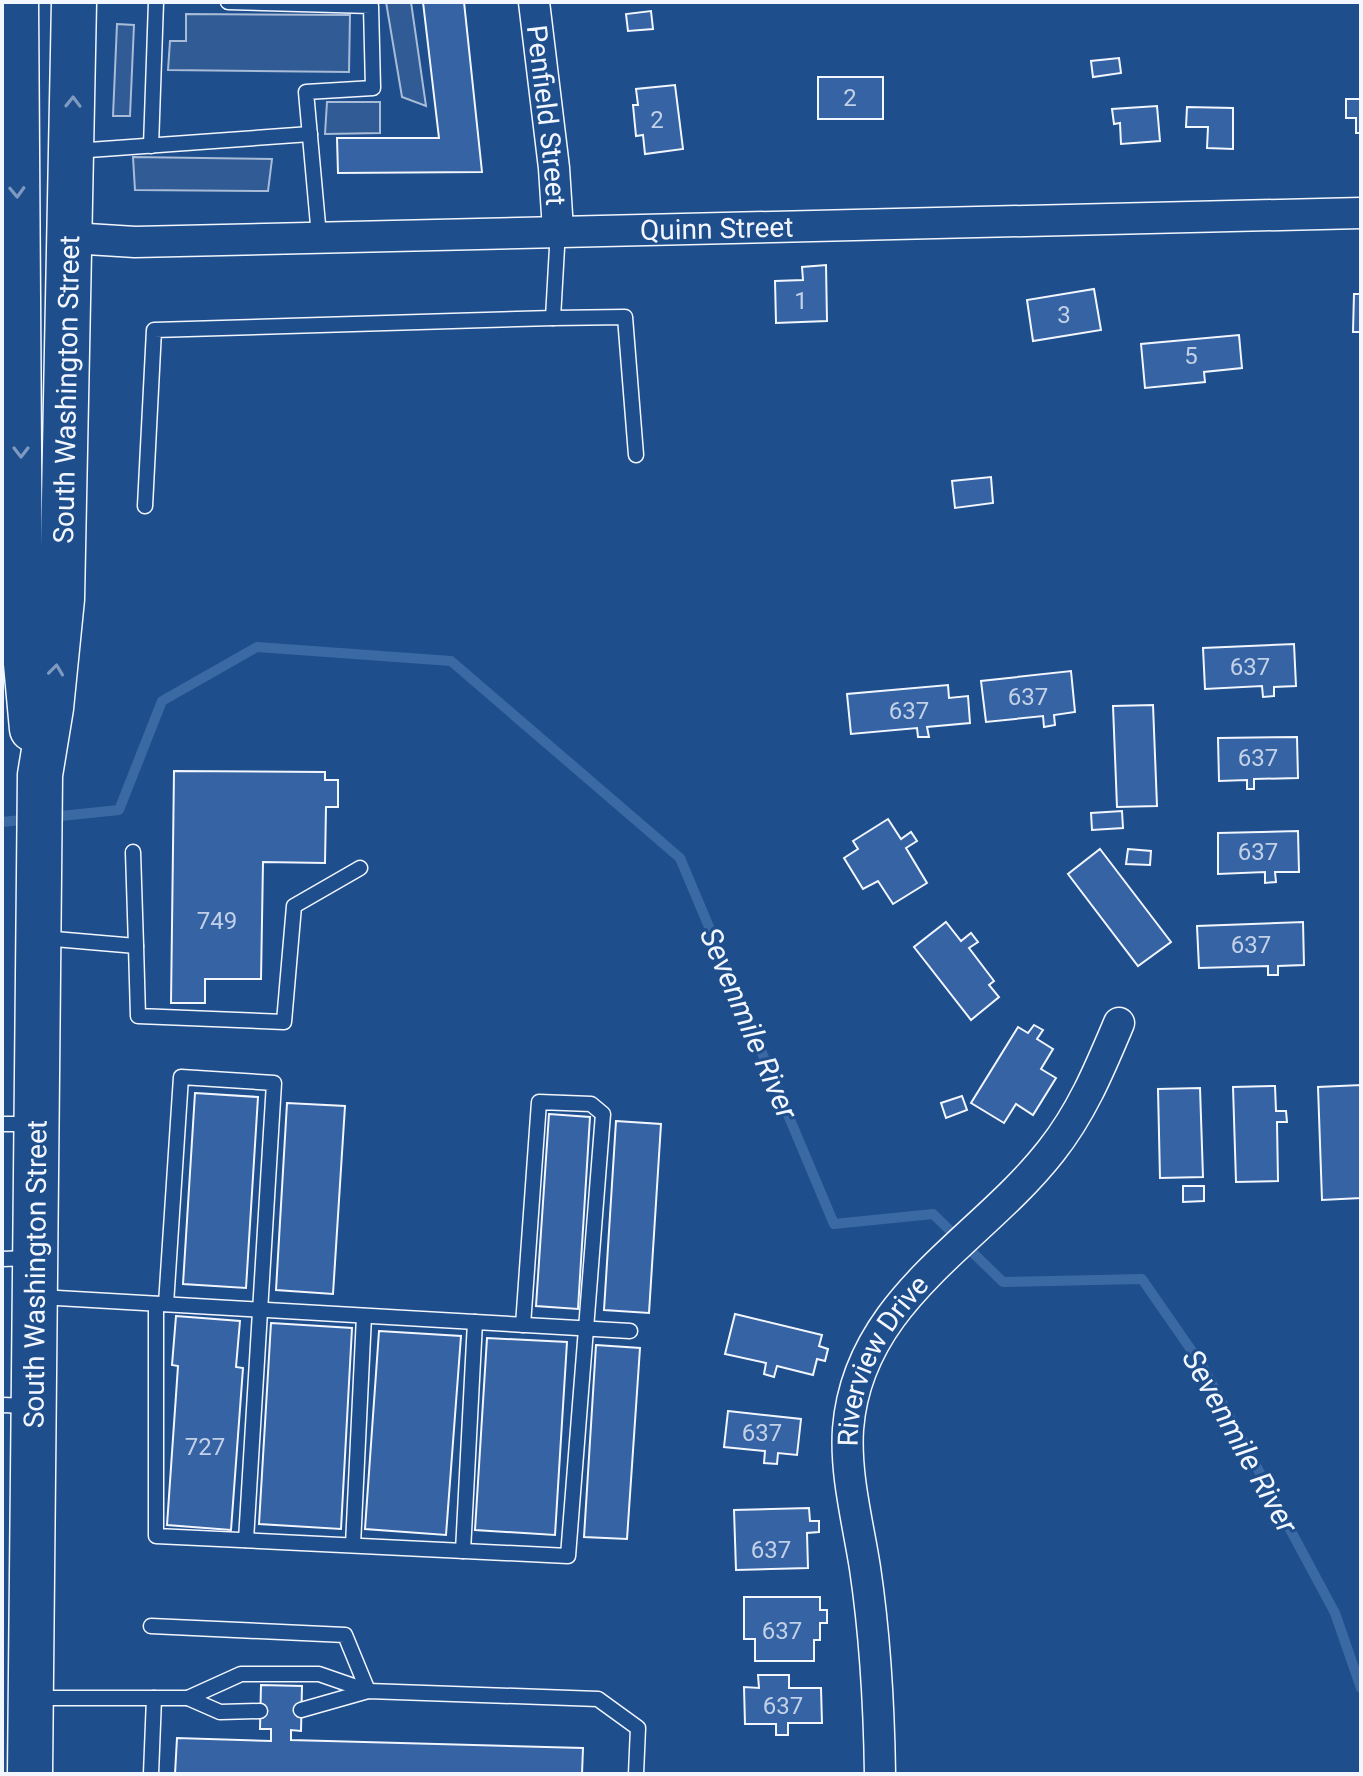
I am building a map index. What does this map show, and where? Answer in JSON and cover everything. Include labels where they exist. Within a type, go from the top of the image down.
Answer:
[{"type":"main road","name":"South Washington Street","points":[[16,2],[20,598],[29,714],[40,775]]},
{"type":"main road","name":"South Washington Street","points":[[30,1774],[31,1698],[18,1406],[24,1271],[19,1124],[38,938],[40,775],[51,708],[62,599],[74,2]]},
{"type":"street","name":"Penfield Street","points":[[534,2],[554,168],[558,230]]},
{"type":"street","name":"Quinn Street","points":[[71,238],[135,242],[1361,213]]},
{"type":"street","name":"Riverview Drive","points":[[880,1774],[879,1717],[866,1571],[850,1480],[848,1428],[863,1364],[887,1318],[1050,1153],[1082,1109],[1119,1023]]},
{"type":"lane","points":[[151,146],[156,2]]},
{"type":"lane","points":[[228,2],[371,6],[373,88],[306,92],[319,236]]},
{"type":"lane","points":[[72,152],[310,134]]},
{"type":"lane","points":[[553,318],[558,230]]},
{"type":"lane","points":[[145,506],[154,330],[625,317],[636,455]]},
{"type":"lane","points":[[133,852],[138,1016],[284,1022],[294,906],[360,868]]},
{"type":"lane","points":[[38,938],[136,946]]},
{"type":"lane","points":[[246,1540],[274,1083],[181,1077],[161,1304],[156,1536],[568,1556],[603,1114],[591,1104],[539,1102],[523,1325]]},
{"type":"lane","points":[[24,1271],[161,1304],[630,1331]]},
{"type":"lane","points":[[353,1545],[364,1316]]},
{"type":"lane","points":[[463,1551],[475,1322]]},
{"type":"lane","points":[[151,1626],[345,1635],[368,1691]]},
{"type":"lane","points":[[188,1698],[241,1674],[319,1674],[368,1691],[598,1699],[638,1728],[636,1774]]},
{"type":"lane","points":[[301,1710],[368,1691]]},
{"type":"lane","points":[[31,1698],[188,1698],[220,1712],[260,1711]]},
{"type":"lane","points":[[151,1774],[154,1698]]},
{"type":"shaded area","points":[[386,2],[411,2],[426,106],[402,97]]},
{"type":"shaded area","points":[[186,14],[350,15],[349,72],[168,70],[170,41],[186,41]]},
{"type":"shaded area","points":[[117,24],[134,25],[130,116],[113,116]]},
{"type":"shaded area","points":[[327,102],[380,102],[380,133],[325,134]]},
{"type":"shaded area","points":[[133,157],[272,159],[268,191],[135,190]]},
{"type":"building","points":[[423,2],[464,2],[482,172],[338,173],[337,138],[439,138]]},
{"type":"building","points":[[651,11],[653,29],[628,31],[626,14]]},
{"type":"building","points":[[1119,58],[1121,73],[1093,77],[1091,61]]},
{"type":"building","points":[[818,77],[883,77],[883,119],[818,119]]},
{"type":"building","points":[[675,85],[683,149],[645,154],[643,135],[636,136],[633,105],[638,105],[636,89]]},
{"type":"building","points":[[1346,99],[1361,99],[1361,133],[1356,133],[1356,118],[1346,118]]},
{"type":"building","points":[[1157,106],[1160,141],[1121,144],[1120,123],[1114,124],[1112,109]]},
{"type":"building","points":[[1187,107],[1233,108],[1233,149],[1207,148],[1208,127],[1186,127]]},
{"type":"building","points":[[826,265],[827,321],[776,323],[775,281],[803,280],[802,267]]},
{"type":"building","points":[[1094,289],[1101,330],[1033,341],[1027,300]]},
{"type":"building","points":[[1354,294],[1361,294],[1361,332],[1353,332]]},
{"type":"building","points":[[1239,335],[1242,368],[1204,372],[1205,382],[1145,388],[1141,344]]},
{"type":"building","points":[[991,477],[993,503],[955,508],[952,481]]},
{"type":"building","points":[[1294,644],[1296,686],[1274,687],[1274,696],[1263,697],[1262,686],[1205,689],[1203,648]]},
{"type":"building","points":[[1071,671],[1075,712],[1054,715],[1055,725],[1044,727],[1043,716],[986,722],[981,681]]},
{"type":"building","points":[[948,685],[949,698],[968,696],[970,723],[927,727],[929,737],[918,737],[917,728],[851,734],[847,694]]},
{"type":"building","points":[[1153,705],[1157,806],[1117,807],[1113,706]]},
{"type":"building","points":[[1297,737],[1298,778],[1254,779],[1254,789],[1247,789],[1247,780],[1219,781],[1218,738]]},
{"type":"building","points":[[174,771],[325,772],[325,780],[338,780],[338,807],[326,807],[325,863],[263,862],[261,979],[205,979],[205,1003],[171,1003]]},
{"type":"building","points":[[1122,811],[1123,828],[1092,830],[1091,813]]},
{"type":"building","points":[[888,819],[901,839],[911,832],[917,841],[906,848],[927,883],[893,904],[878,881],[863,889],[844,858],[858,849],[853,841]]},
{"type":"building","points":[[1298,831],[1299,872],[1275,872],[1276,882],[1265,883],[1265,872],[1218,874],[1218,833]]},
{"type":"building","points":[[1100,849],[1171,942],[1138,966],[1068,874]]},
{"type":"building","points":[[1128,849],[1151,851],[1150,865],[1126,864]]},
{"type":"building","points":[[946,922],[961,941],[971,933],[978,942],[969,948],[994,981],[989,985],[999,997],[971,1020],[914,947]]},
{"type":"building","points":[[1303,922],[1304,965],[1278,966],[1278,975],[1268,975],[1268,966],[1199,968],[1197,926]]},
{"type":"building","points":[[1034,1025],[1043,1030],[1037,1039],[1053,1049],[1041,1069],[1056,1078],[1033,1115],[1016,1104],[1004,1123],[971,1103],[1018,1027],[1028,1033]]},
{"type":"building","points":[[1361,1085],[1361,1198],[1322,1200],[1318,1087]]},
{"type":"building","points":[[1275,1086],[1276,1111],[1286,1111],[1287,1122],[1277,1122],[1278,1181],[1236,1182],[1233,1087]]},
{"type":"building","points":[[1200,1088],[1203,1177],[1160,1178],[1158,1089]]},
{"type":"building","points":[[195,1093],[258,1097],[246,1288],[183,1284]]},
{"type":"building","points":[[962,1096],[967,1110],[946,1118],[941,1103]]},
{"type":"building","points":[[287,1103],[345,1106],[333,1294],[276,1290]]},
{"type":"building","points":[[549,1114],[590,1117],[578,1309],[536,1306]]},
{"type":"building","points":[[616,1121],[661,1124],[649,1313],[604,1310]]},
{"type":"building","points":[[1183,1186],[1204,1186],[1204,1201],[1183,1202]]},
{"type":"building","points":[[735,1314],[822,1335],[819,1346],[828,1349],[825,1361],[817,1359],[813,1375],[777,1366],[774,1377],[764,1374],[766,1363],[725,1354]]},
{"type":"building","points":[[176,1316],[240,1321],[236,1367],[243,1368],[231,1530],[167,1525],[178,1366],[172,1365]]},
{"type":"building","points":[[271,1323],[352,1328],[341,1529],[259,1524]]},
{"type":"building","points":[[379,1331],[461,1336],[446,1535],[365,1529]]},
{"type":"building","points":[[487,1338],[567,1342],[555,1535],[475,1530]]},
{"type":"building","points":[[596,1345],[640,1348],[627,1539],[584,1537]]},
{"type":"building","points":[[728,1411],[801,1419],[797,1455],[778,1453],[777,1464],[764,1463],[765,1451],[724,1447]]},
{"type":"building","points":[[809,1508],[810,1521],[819,1521],[819,1532],[807,1533],[808,1568],[736,1570],[734,1510]]},
{"type":"building","points":[[744,1597],[820,1597],[820,1610],[827,1610],[827,1623],[820,1623],[820,1640],[814,1640],[814,1661],[755,1661],[755,1639],[744,1639]]},
{"type":"building","points":[[758,1675],[789,1675],[789,1688],[821,1688],[822,1723],[788,1723],[788,1735],[776,1735],[776,1724],[745,1724],[744,1687],[759,1688]]},
{"type":"building","points":[[261,1685],[302,1686],[301,1731],[291,1730],[291,1740],[583,1748],[582,1774],[175,1774],[177,1738],[271,1741],[271,1729],[260,1729]]},
{"type":"waterway","name":"Sevenmile River","points":[[51,817],[119,810],[162,701],[257,647],[451,661],[680,858],[834,1224],[933,1214],[1003,1282],[1142,1279],[1203,1367],[1335,1613],[1361,1688]]},
{"type":"waterway","name":"Sevenmile River","points":[[2,822],[31,819]]}]
